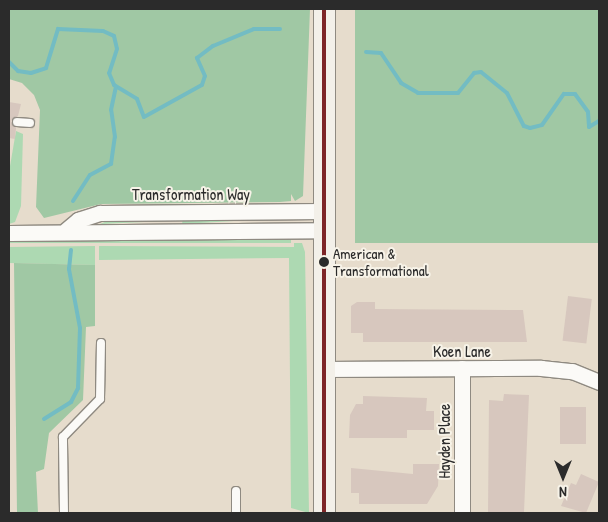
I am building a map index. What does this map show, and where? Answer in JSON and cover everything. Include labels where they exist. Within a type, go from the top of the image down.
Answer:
[{"type":"street","points":[[324,9],[322,220],[324,513]]},
{"type":"street","points":[[9,233],[322,220]]},
{"type":"street","name":"Koen Lane","points":[[323,369],[462,368],[572,371],[599,382]]},
{"type":"street","name":"Hayden Place","points":[[462,368],[462,513]]},
{"type":"lane","points":[[17,122],[30,123]]},
{"type":"lane","points":[[64,513],[63,438],[100,399],[101,343]]},
{"type":"lane","points":[[236,491],[236,513]]},
{"type":"green space","points":[[9,9],[310,9],[303,196],[295,201],[291,194],[291,201],[280,202],[101,204],[44,218],[36,207],[40,110],[34,95],[22,83],[9,79]]},
{"type":"green space","points":[[355,9],[599,9],[599,243],[355,243]]},
{"type":"green space","points":[[16,131],[23,134],[21,206],[15,222],[9,224],[9,172]]},
{"type":"green space","points":[[183,218],[250,218],[251,220],[182,224]]},
{"type":"green space","points":[[112,219],[166,219],[166,221],[100,224]]},
{"type":"green space","points":[[291,238],[291,243],[9,243],[9,240]]},
{"type":"green space","points":[[294,243],[302,243],[305,252],[309,513],[291,508],[289,258],[99,260],[99,246],[294,247]]},
{"type":"green space","points":[[95,246],[95,265],[9,263],[9,247]]},
{"type":"green space","points":[[14,263],[95,265],[95,326],[86,327],[83,400],[49,433],[44,469],[36,472],[38,513],[17,513]]},
{"type":"building","points":[[9,102],[21,104],[18,116],[11,121],[16,128],[15,139],[9,138]]},
{"type":"building","points":[[568,296],[592,299],[586,344],[563,341]]},
{"type":"building","points":[[357,302],[375,302],[375,309],[523,310],[527,342],[363,342],[363,333],[351,333],[351,306]]},
{"type":"building","points":[[504,394],[529,395],[524,512],[488,512],[489,400],[503,401]]},
{"type":"building","points":[[363,396],[427,398],[426,411],[434,411],[434,430],[407,430],[407,438],[349,438],[350,415],[356,404],[363,404]]},
{"type":"building","points":[[560,407],[586,407],[586,444],[560,444]]},
{"type":"building","points":[[413,464],[439,464],[438,486],[427,504],[359,504],[359,493],[351,493],[351,468],[413,474]]},
{"type":"building","points":[[581,474],[599,482],[586,513],[561,506],[571,483],[576,485]]},
{"type":"waterway","points":[[9,62],[18,71],[31,73],[46,68],[58,29],[103,31],[114,36],[117,49],[109,73],[114,85],[137,99],[144,117],[202,85],[205,76],[197,58],[213,46],[254,29],[280,29]]},
{"type":"waterway","points":[[366,52],[381,53],[401,83],[418,93],[458,93],[474,73],[481,72],[507,93],[524,126],[530,128],[542,125],[564,94],[575,94],[588,112],[589,127],[599,121]]},
{"type":"waterway","points":[[73,201],[90,175],[111,164],[115,137],[111,110],[116,87]]},
{"type":"waterway","points":[[44,419],[71,402],[78,388],[80,328],[69,269],[71,250]]},
{"type":"transit line","points":[[324,9],[324,513]]},
{"type":"place","name":"American & Transformational","points":[[324,262]]}]
